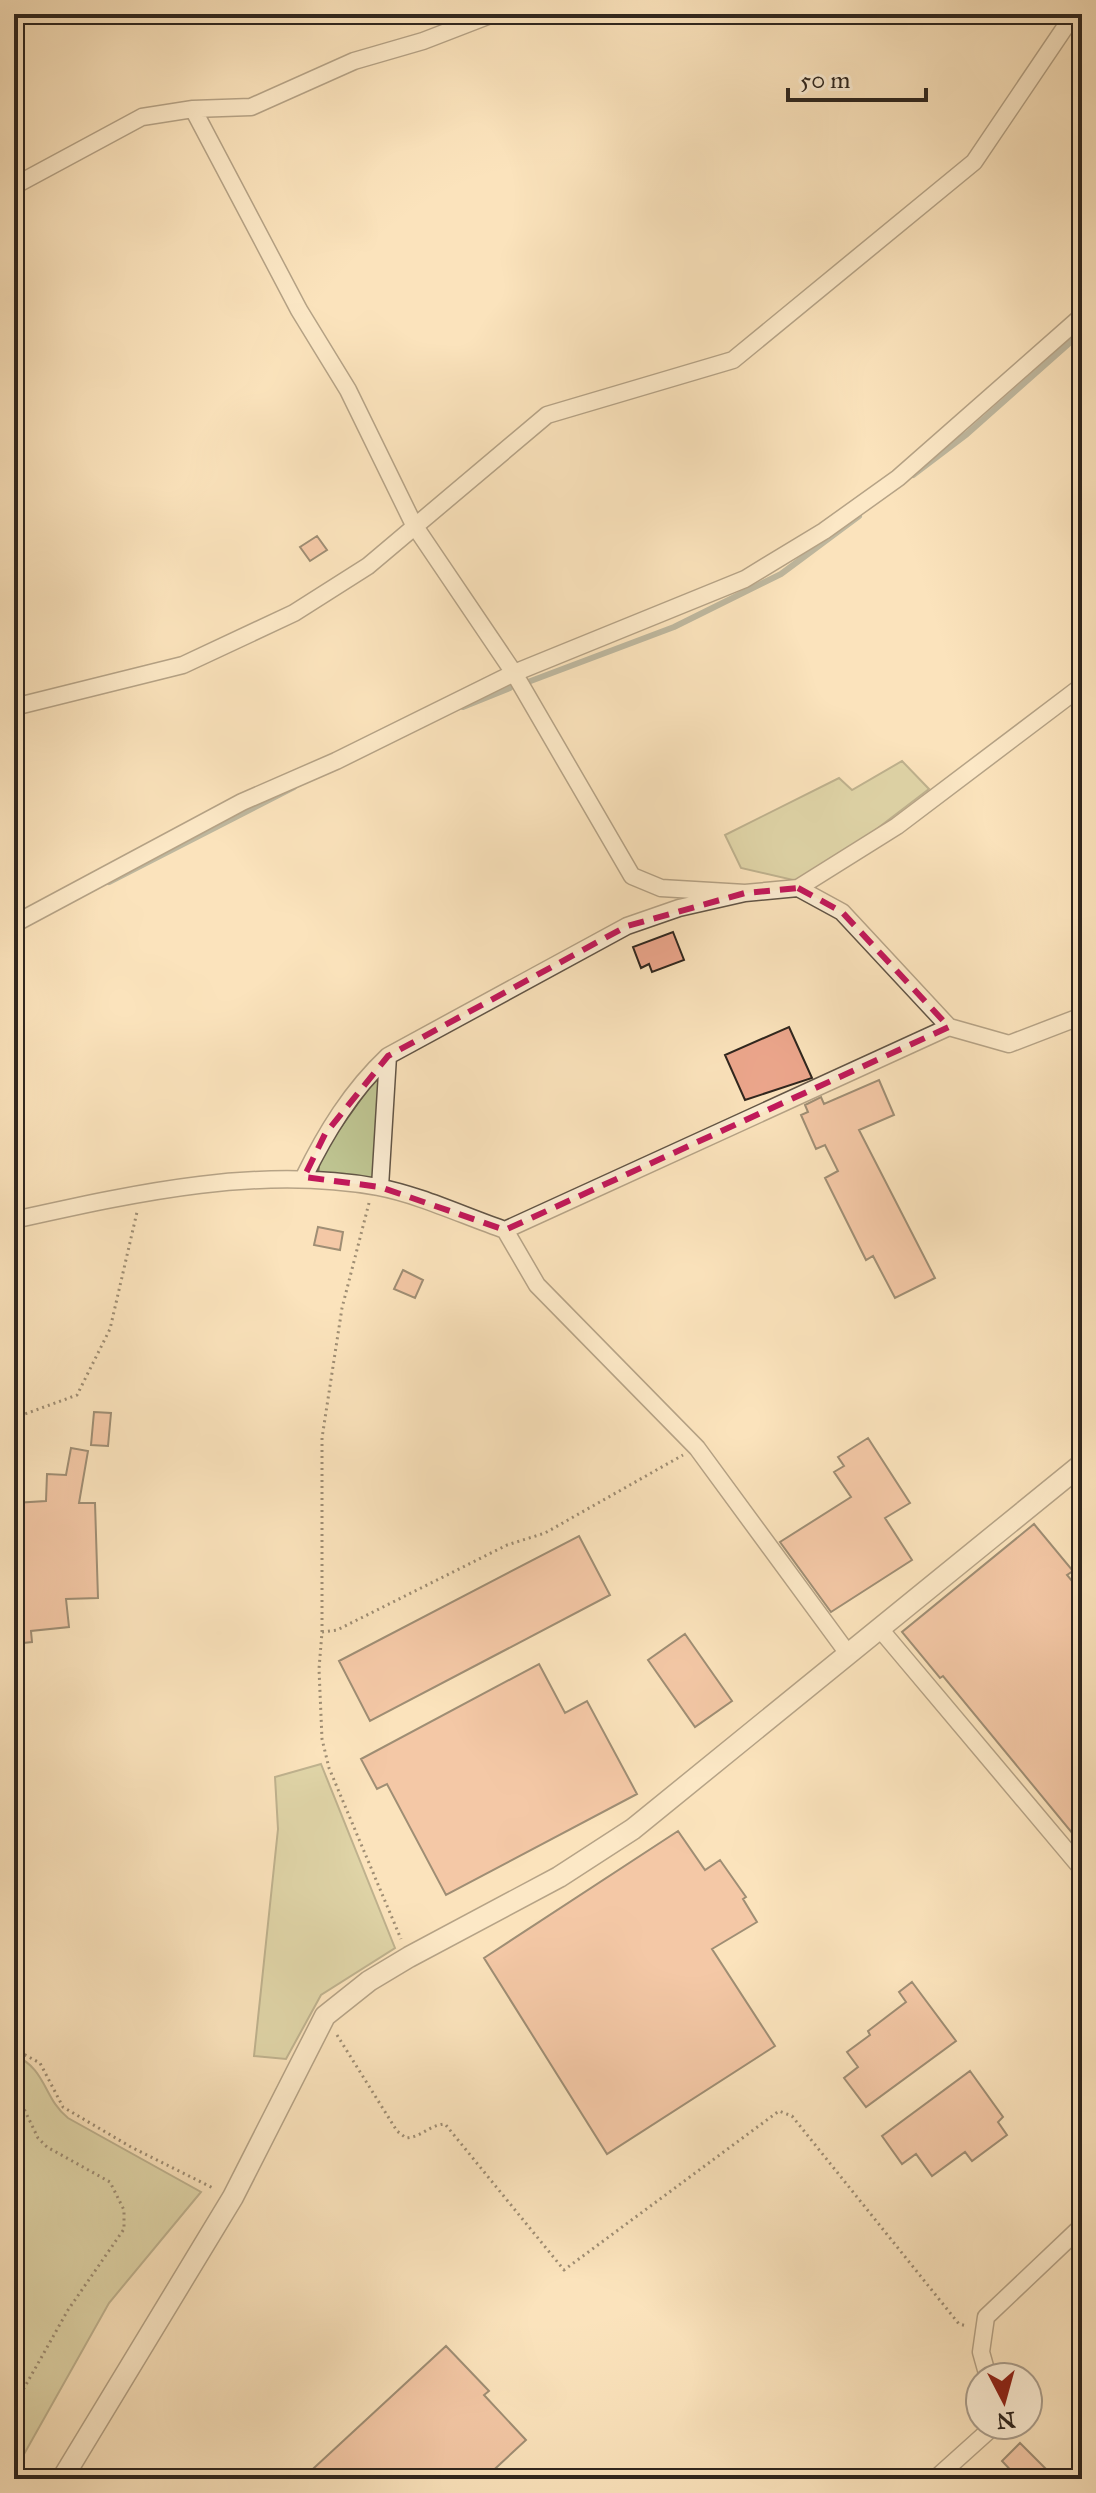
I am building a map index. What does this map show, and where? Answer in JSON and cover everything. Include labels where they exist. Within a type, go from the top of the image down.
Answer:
[{"type":"street","points":[[14,186],[142,117],[193,109],[251,107],[354,61],[423,41],[493,14]]},
{"type":"street","points":[[14,707],[183,665],[294,613],[368,566],[547,415],[733,360],[974,162],[1074,14]]},
{"type":"street","points":[[193,109],[299,310],[348,390],[414,525],[514,673],[632,876],[661,888],[745,893]]},
{"type":"street","points":[[14,924],[242,802],[336,761],[514,673],[745,579],[824,531],[898,478],[1082,316]]},
{"type":"street","points":[[304,1177],[325,1134],[363,1079],[388,1056],[627,926],[679,908],[745,893],[798,888],[897,826],[1082,686]]},
{"type":"street","points":[[798,888],[842,912],[949,1027],[1009,1044],[1082,1016]]},
{"type":"street","points":[[505,1230],[949,1027]]},
{"type":"street","points":[[376,1187],[388,1056]]},
{"type":"street","points":[[14,1220],[142,1192],[304,1177],[376,1187],[505,1230],[537,1285],[697,1448],[849,1655]]},
{"type":"street","points":[[62,2479],[233,2197],[325,2016],[369,1981],[559,1877],[633,1829],[1082,1464]]},
{"type":"street","points":[[880,1629],[1082,1869]]},
{"type":"street","points":[[984,2361],[982,2330],[986,2317],[1082,2226]]},
{"type":"street","points":[[935,2479],[977,2441]]},
{"type":"path","points":[[376,1187],[342,1308],[322,1438],[322,1632],[319,1669],[322,1739],[329,1768],[409,1957]]},
{"type":"path","points":[[14,1418],[77,1395],[110,1329],[142,1192]]},
{"type":"path","points":[[322,1632],[337,1630],[507,1545],[545,1533],[697,1448]]},
{"type":"path","points":[[325,2016],[397,2131],[406,2138],[418,2137],[434,2124],[445,2124],[564,2270],[779,2111],[792,2116],[959,2324],[982,2330]]},
{"type":"path","points":[[14,2049],[40,2063],[63,2107],[131,2147],[233,2197]]},
{"type":"path","points":[[14,2088],[23,2101],[38,2138],[47,2147],[110,2182],[119,2194],[124,2219],[124,2229],[113,2249],[68,2310],[14,2406]]},
{"type":"highlighted area","points":[[798,888],[842,912],[949,1027],[505,1230],[380,1187],[304,1177],[325,1134],[388,1056],[627,926],[745,893]]},
{"type":"green space","points":[[902,761],[929,789],[806,883],[741,868],[725,835],[839,778],[852,790]]},
{"type":"green space","points":[[380,1072],[374,1182],[318,1174],[320,1157]]},
{"type":"green space","points":[[321,1764],[395,1948],[321,1995],[286,2059],[254,2056],[278,1829],[275,1777]]},
{"type":"green space","points":[[14,2055],[33,2068],[68,2118],[201,2192],[109,2303],[14,2472]]},
{"type":"building","points":[[317,536],[327,550],[310,561],[300,547]]},
{"type":"building","points":[[673,932],[684,960],[652,972],[649,964],[641,968],[633,947]]},
{"type":"building","points":[[789,1027],[812,1078],[745,1100],[725,1055]]},
{"type":"building","points":[[879,1080],[894,1115],[859,1130],[935,1278],[895,1298],[873,1256],[866,1260],[825,1178],[838,1171],[825,1145],[816,1149],[801,1115],[808,1112],[805,1105],[821,1097],[824,1104]]},
{"type":"building","points":[[318,1227],[343,1232],[340,1250],[314,1245]]},
{"type":"building","points":[[403,1270],[423,1280],[415,1298],[394,1289]]},
{"type":"building","points":[[94,1412],[111,1413],[108,1446],[91,1445]]},
{"type":"building","points":[[868,1438],[910,1503],[885,1518],[912,1560],[831,1612],[780,1542],[851,1497],[834,1472],[844,1466],[838,1457]]},
{"type":"building","points":[[71,1448],[88,1451],[79,1503],[95,1503],[98,1598],[66,1599],[69,1627],[31,1631],[32,1642],[14,1644],[14,1503],[46,1501],[47,1474],[66,1475]]},
{"type":"building","points":[[1034,1524],[1073,1571],[1067,1575],[1082,1593],[1082,1845],[943,1676],[940,1678],[902,1632]]},
{"type":"building","points":[[579,1536],[610,1595],[370,1721],[339,1661]]},
{"type":"building","points":[[685,1634],[732,1701],[695,1727],[648,1660]]},
{"type":"building","points":[[539,1664],[565,1713],[587,1701],[637,1794],[446,1895],[387,1784],[377,1789],[361,1759]]},
{"type":"building","points":[[678,1831],[705,1870],[720,1860],[746,1897],[743,1899],[757,1922],[712,1949],[775,2046],[607,2154],[484,1958]]},
{"type":"building","points":[[912,1982],[956,2041],[866,2107],[844,2078],[858,2067],[847,2052],[870,2035],[868,2031],[906,2002],[899,1992]]},
{"type":"building","points":[[970,2071],[1003,2117],[998,2122],[1007,2135],[972,2161],[965,2152],[932,2176],[916,2154],[902,2164],[882,2136]]},
{"type":"building","points":[[446,2346],[489,2391],[484,2395],[526,2440],[484,2479],[302,2479]]},
{"type":"building","points":[[1020,2443],[1056,2479],[1019,2479],[1002,2461]]},
{"type":"waterway","points":[[913,475],[967,434],[1082,332]]},
{"type":"waterway","points":[[528,682],[674,627],[781,574],[859,516]]},
{"type":"waterway","points":[[463,707],[510,688]]},
{"type":"waterway","points":[[109,882],[294,787]]}]
